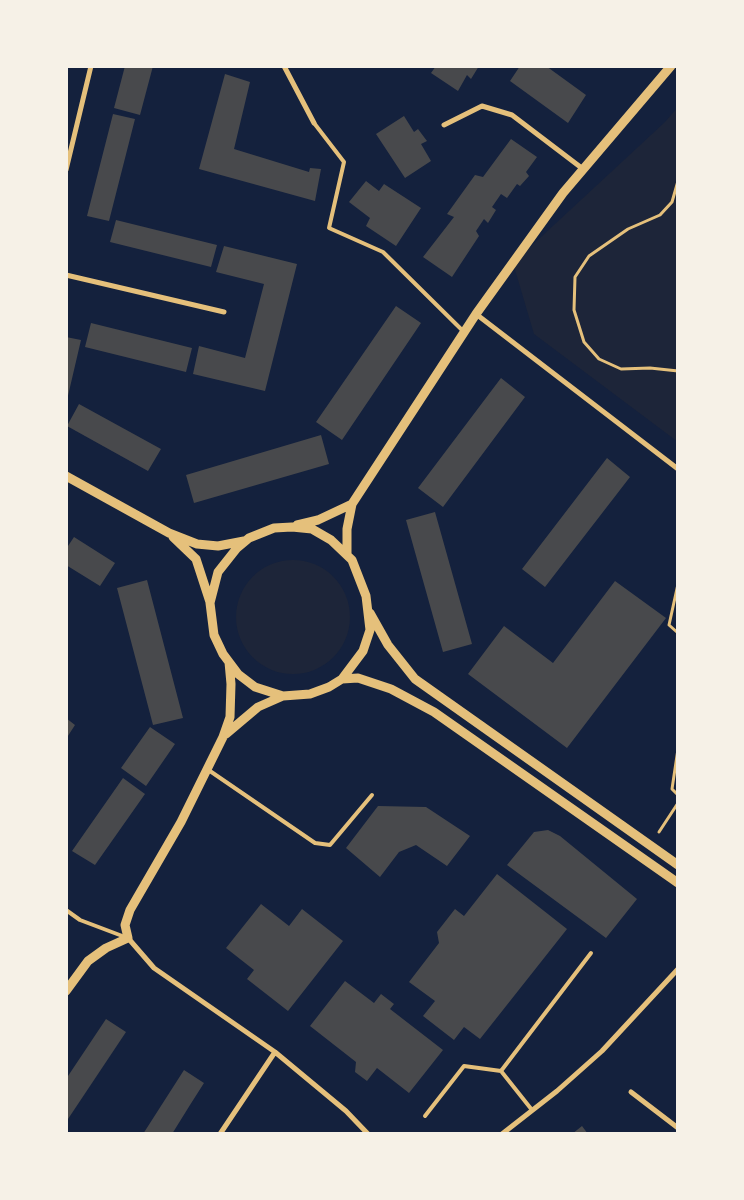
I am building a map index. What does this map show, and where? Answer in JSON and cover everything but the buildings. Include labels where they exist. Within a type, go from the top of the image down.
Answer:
[{"type":"street","points":[[66,170],[91,66]]},
{"type":"street","points":[[284,66],[314,123]]},
{"type":"street","points":[[347,556],[347,530],[352,504],[464,332],[583,169],[671,66]]},
{"type":"street","points":[[444,124],[482,106],[512,115],[583,169]]},
{"type":"street","points":[[66,276],[224,312]]},
{"type":"street","points":[[476,314],[678,469]]},
{"type":"street","points":[[66,476],[170,533],[197,544],[218,546],[246,540],[274,528],[292,527],[312,529],[331,540],[352,560],[360,578],[369,610],[388,645],[415,679],[678,865]]},
{"type":"street","points":[[292,527],[318,520],[352,504]]},
{"type":"street","points":[[170,533],[196,559],[210,603],[214,635],[228,662],[238,674],[255,687],[283,696]]},
{"type":"street","points":[[210,603],[218,572],[236,548],[246,540]]},
{"type":"street","points":[[224,737],[258,708],[283,696],[310,694],[329,687],[342,679],[363,651],[370,630],[369,610]]},
{"type":"street","points":[[228,662],[231,684],[230,716],[224,737],[181,822],[130,910],[125,925],[128,938],[154,968],[276,1052],[346,1111],[368,1134]]},
{"type":"street","points":[[342,679],[358,678],[391,689],[434,712],[678,883]]},
{"type":"street","points":[[66,991],[88,961],[106,948],[128,938]]},
{"type":"street","points":[[502,1134],[602,1051],[678,969]]},
{"type":"street","points":[[220,1134],[276,1052]]},
{"type":"street","points":[[631,1092],[678,1128]]},
{"type":"lane","points":[[314,123],[344,162],[329,228],[383,252],[464,332]]},
{"type":"lane","points":[[207,769],[315,843],[330,845],[372,795]]},
{"type":"lane","points":[[66,910],[80,920],[128,938]]},
{"type":"lane","points":[[501,1071],[591,953]]},
{"type":"lane","points":[[425,1116],[464,1066],[501,1071],[532,1110]]},
{"type":"path","points":[[678,182],[672,202],[660,215],[628,229],[589,256],[575,278],[574,310],[584,342],[600,359],[621,369],[650,368],[678,371]]},
{"type":"path","points":[[678,584],[669,626],[678,633]]},
{"type":"path","points":[[678,749],[672,789],[678,795]]},
{"type":"path","points":[[651,846],[678,803]]},
{"type":"shaded area","points":[[678,107],[678,442],[534,334],[513,263],[665,122]]},
{"type":"shaded area","points":[[293,560],[315,564],[333,577],[346,595],[350,617],[346,639],[333,657],[315,670],[293,674],[271,670],[253,657],[240,639],[236,617],[240,595],[253,577],[271,564]]}]
